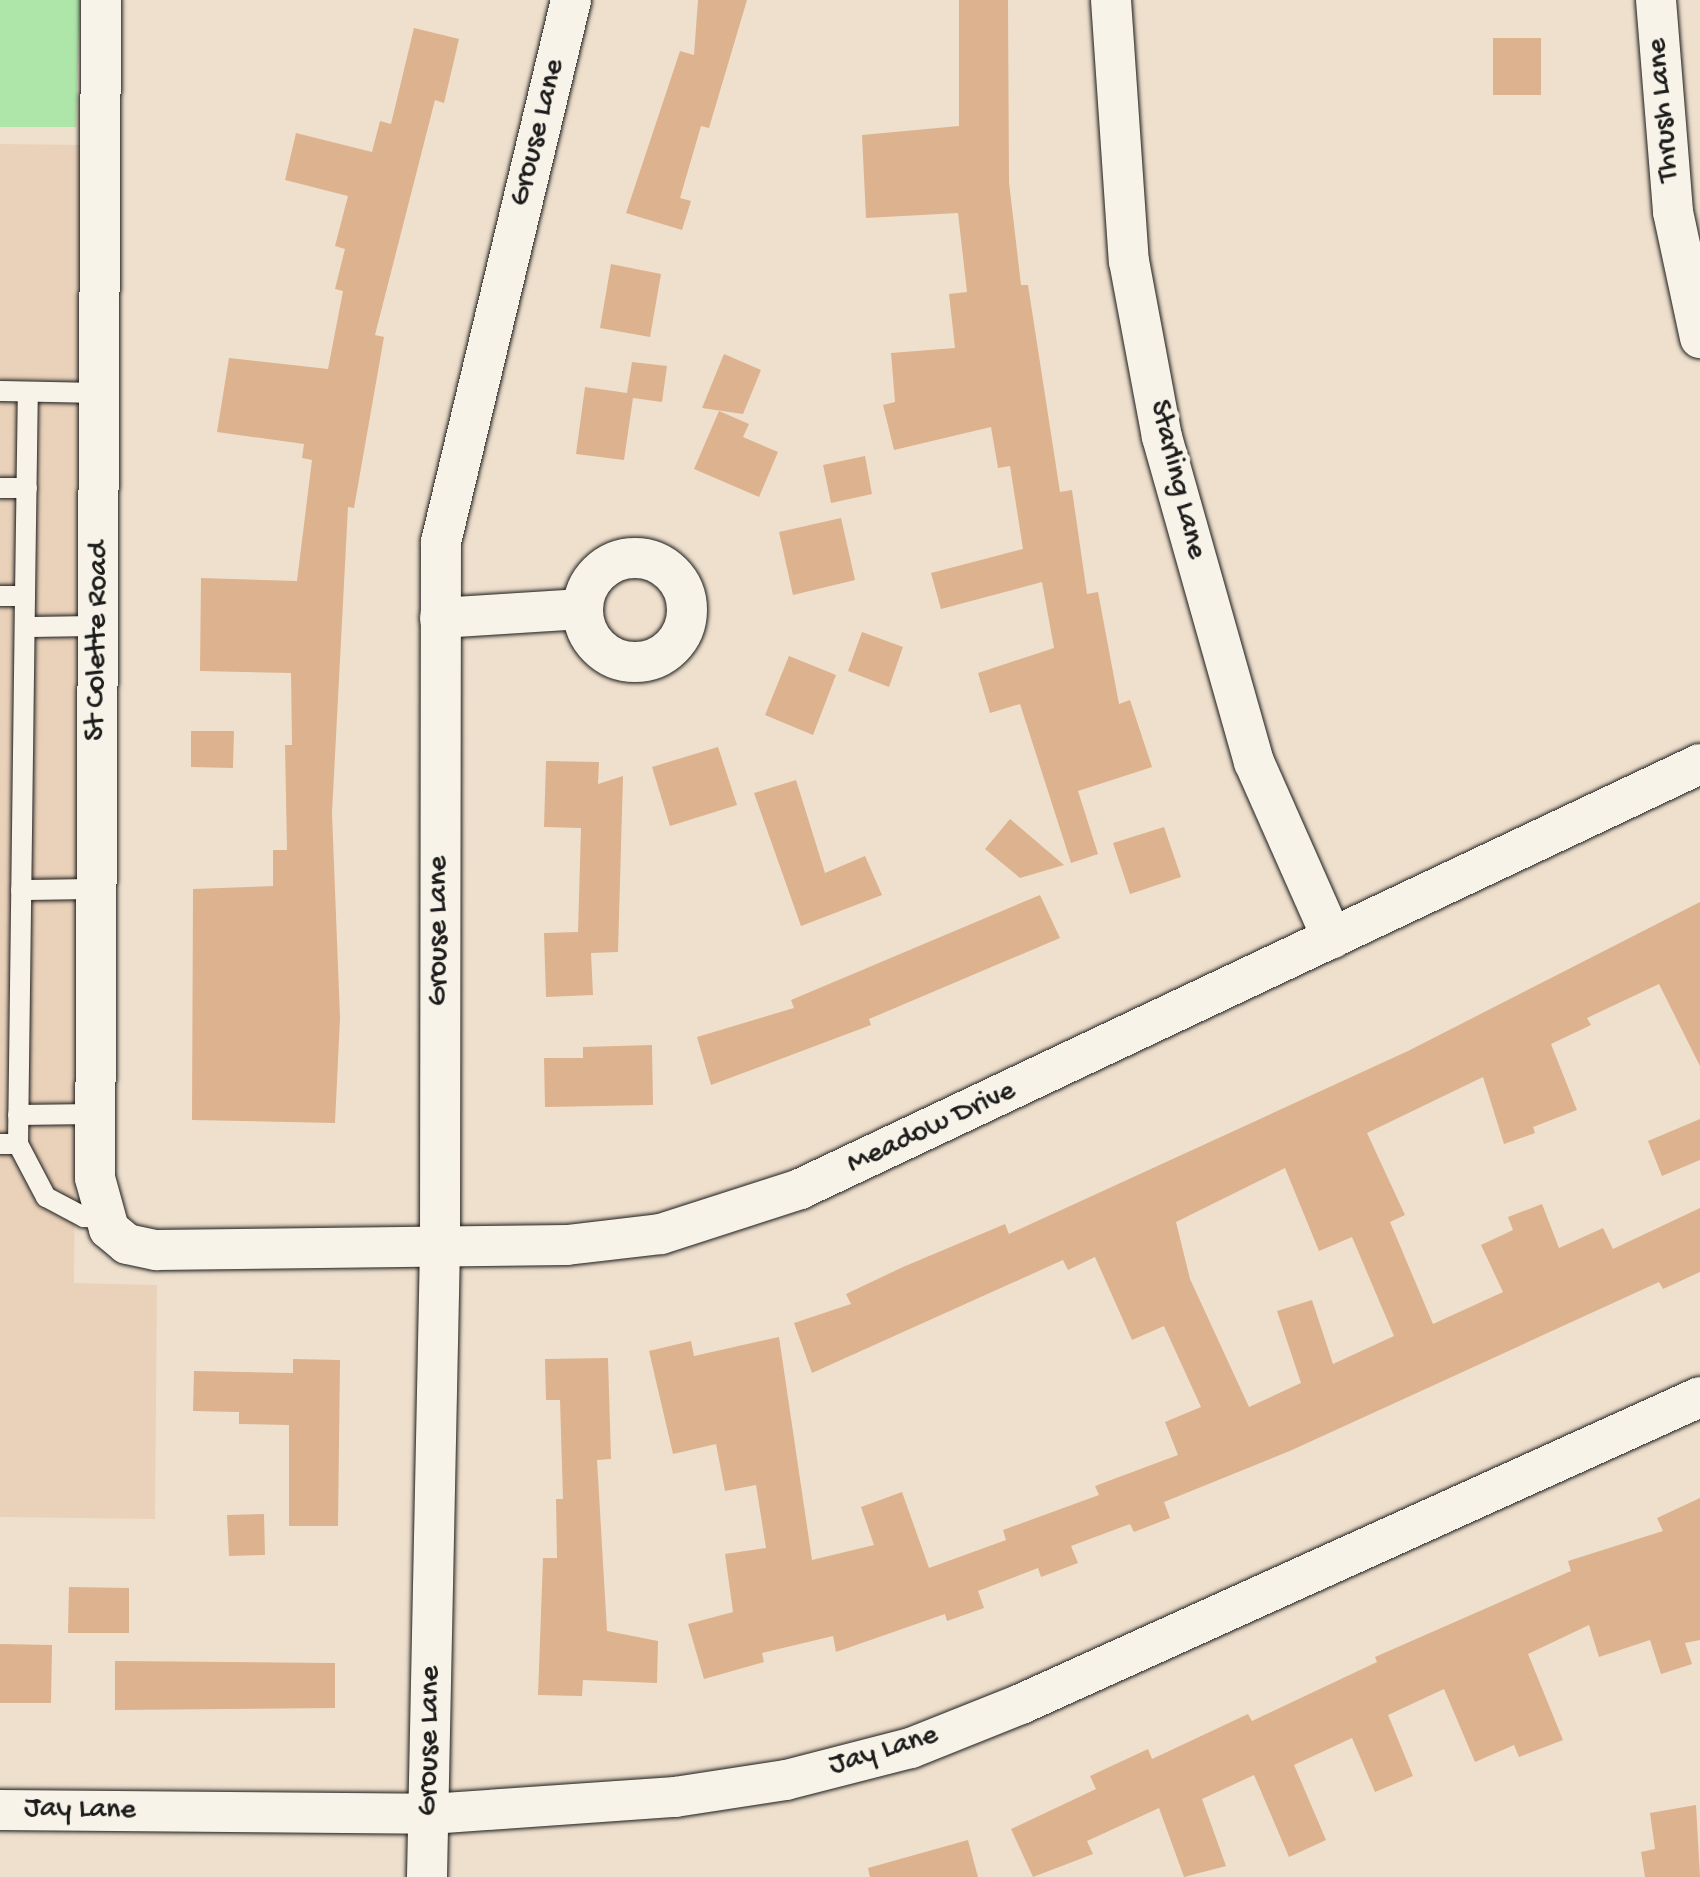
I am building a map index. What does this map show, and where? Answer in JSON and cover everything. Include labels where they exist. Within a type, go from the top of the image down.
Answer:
[{"type":"street","name":"St Colette Road","points":[[101,0],[102,393],[95,1178],[107,1223]]},
{"type":"street","name":"Grouse Lane","points":[[427,1877],[440,1246],[441,542],[463,434],[571,0]]},
{"type":"street","name":"Starling Lane","points":[[1110,0],[1128,260],[1162,437],[1254,762],[1332,938]]},
{"type":"street","name":"Thrush Lane","points":[[1656,0],[1673,212],[1700,338]]},
{"type":"street","points":[[440,618],[582,608]]},
{"type":"street","name":"Meadow Drive","points":[[107,1223],[127,1244],[156,1250],[567,1245],[661,1234],[800,1189],[1700,764]]},
{"type":"street","name":"Jay Lane","points":[[0,1810],[430,1814],[674,1798],[786,1780],[912,1748],[1700,1397]]},
{"type":"lane","points":[[0,391],[102,393]]},
{"type":"lane","points":[[28,392],[18,1114],[9,1144],[46,1197],[84,1217],[107,1223]]},
{"type":"lane","points":[[0,488],[27,488]]},
{"type":"lane","points":[[0,596],[25,596]]},
{"type":"lane","points":[[24,627],[100,626]]},
{"type":"lane","points":[[22,890],[97,888]]},
{"type":"lane","points":[[18,1114],[95,1114]]},
{"type":"shaded area","points":[[0,144],[85,145],[74,1283],[157,1285],[155,1519],[0,1517]]},
{"type":"green space","points":[[0,0],[80,0],[76,127],[0,127]]},
{"type":"building","points":[[698,0],[747,0],[709,128],[701,126],[680,198],[691,201],[682,230],[626,213],[680,51],[694,55]]},
{"type":"building","points":[[959,0],[1008,0],[1009,182],[1021,285],[1028,285],[1060,492],[1072,490],[1087,594],[1098,592],[1119,704],[1130,700],[1152,767],[1078,791],[1098,854],[1071,863],[1020,704],[990,713],[978,673],[1054,648],[1042,582],[941,609],[931,573],[1023,549],[1010,466],[998,468],[991,427],[894,450],[883,405],[895,402],[891,353],[955,348],[949,294],[967,292],[958,213],[866,218],[862,135],[959,126]]},
{"type":"building","points":[[414,28],[459,39],[444,103],[435,100],[375,335],[384,337],[354,508],[348,507],[332,813],[340,1018],[335,1123],[192,1120],[193,889],[273,886],[273,850],[287,850],[285,745],[292,745],[291,673],[200,671],[201,578],[297,581],[312,460],[302,458],[304,444],[217,432],[229,358],[328,369],[343,291],[335,289],[345,249],[335,246],[348,196],[285,180],[296,133],[372,152],[380,121],[391,124]]},
{"type":"building","points":[[1493,38],[1541,38],[1541,95],[1493,95]]},
{"type":"building","points":[[611,264],[661,274],[650,337],[600,328]]},
{"type":"building","points":[[724,354],[761,370],[743,414],[702,408]]},
{"type":"building","points":[[632,362],[667,366],[662,402],[633,398],[624,460],[576,454],[585,387],[627,393]]},
{"type":"building","points":[[719,411],[749,424],[743,437],[778,452],[759,497],[694,469]]},
{"type":"building","points":[[865,456],[872,494],[831,503],[823,465]]},
{"type":"building","points":[[841,518],[855,580],[793,595],[779,532]]},
{"type":"building","points":[[862,632],[903,647],[889,687],[848,671]]},
{"type":"building","points":[[789,656],[836,675],[813,735],[765,715]]},
{"type":"building","points":[[191,731],[234,731],[233,768],[191,767]]},
{"type":"building","points":[[718,747],[737,805],[670,826],[652,767]]},
{"type":"building","points":[[546,761],[599,762],[598,784],[623,776],[618,952],[591,953],[593,995],[546,997],[544,933],[578,932],[581,828],[544,827]]},
{"type":"building","points":[[796,780],[825,873],[865,856],[882,895],[801,926],[754,793]]},
{"type":"building","points":[[1010,819],[1064,865],[1020,878],[985,849]]},
{"type":"building","points":[[1164,827],[1181,877],[1130,894],[1113,843]]},
{"type":"building","points":[[1040,895],[1060,938],[869,1019],[871,1025],[711,1085],[697,1037],[794,1008],[791,1000]]},
{"type":"building","points":[[1700,902],[1700,1066],[1659,984],[1587,1018],[1591,1025],[1551,1044],[1577,1110],[1533,1127],[1535,1133],[1504,1144],[1483,1077],[1367,1133],[1405,1215],[1390,1222],[1433,1324],[1503,1292],[1481,1245],[1513,1230],[1508,1217],[1542,1204],[1559,1248],[1603,1228],[1613,1249],[1700,1208],[1700,1272],[1663,1289],[1659,1282],[1292,1450],[1164,1502],[1170,1518],[1134,1532],[1130,1524],[1071,1546],[1078,1563],[1041,1577],[1038,1568],[978,1591],[984,1608],[947,1621],[945,1614],[836,1652],[833,1636],[762,1653],[764,1662],[704,1679],[688,1624],[733,1612],[725,1554],[766,1548],[756,1485],[725,1491],[716,1444],[673,1454],[649,1351],[691,1341],[694,1356],[779,1337],[812,1560],[874,1545],[861,1507],[902,1492],[929,1568],[1006,1540],[1003,1530],[1099,1495],[1095,1486],[1178,1455],[1165,1422],[1201,1407],[1164,1326],[1132,1340],[1095,1257],[1068,1270],[1063,1260],[812,1373],[794,1323],[851,1304],[846,1294],[903,1267],[1005,1224],[1009,1234],[1408,1051]],"holes":[[[1285,1168],[1319,1251],[1352,1237],[1394,1336],[1333,1364],[1312,1300],[1277,1311],[1301,1383],[1249,1407],[1190,1279],[1176,1222]]]},
{"type":"building","points":[[652,1045],[653,1105],[545,1107],[544,1058],[583,1058],[583,1047]]},
{"type":"building","points":[[1700,1119],[1700,1160],[1662,1176],[1648,1141]]},
{"type":"building","points":[[608,1358],[611,1459],[597,1460],[607,1631],[658,1641],[657,1683],[583,1680],[582,1696],[538,1695],[543,1558],[557,1558],[556,1499],[563,1499],[560,1400],[546,1400],[545,1359]]},
{"type":"building","points":[[293,1359],[340,1360],[338,1526],[289,1526],[289,1425],[239,1424],[239,1412],[193,1411],[194,1371],[293,1373]]},
{"type":"building","points":[[1700,1498],[1700,1640],[1685,1643],[1692,1664],[1661,1674],[1650,1640],[1599,1657],[1589,1625],[1528,1654],[1563,1740],[1519,1757],[1514,1745],[1475,1762],[1444,1689],[1388,1715],[1413,1776],[1375,1792],[1352,1738],[1294,1765],[1326,1840],[1289,1857],[1254,1775],[1202,1799],[1226,1866],[1184,1877],[1159,1808],[1087,1841],[1093,1854],[1033,1877],[1011,1829],[1096,1789],[1090,1776],[1148,1749],[1152,1759],[1248,1714],[1252,1721],[1377,1662],[1375,1657],[1571,1571],[1568,1561],[1663,1531],[1657,1518]]},
{"type":"building","points":[[264,1514],[265,1555],[229,1556],[227,1515]]},
{"type":"building","points":[[69,1587],[129,1588],[129,1633],[68,1633]]},
{"type":"building","points":[[0,1644],[52,1645],[51,1703],[0,1703]]},
{"type":"building","points":[[115,1661],[335,1663],[335,1708],[115,1710]]},
{"type":"building","points":[[1696,1805],[1700,1877],[1645,1877],[1641,1852],[1655,1849],[1650,1813]]},
{"type":"building","points":[[968,1840],[978,1877],[870,1877],[868,1868]]}]
